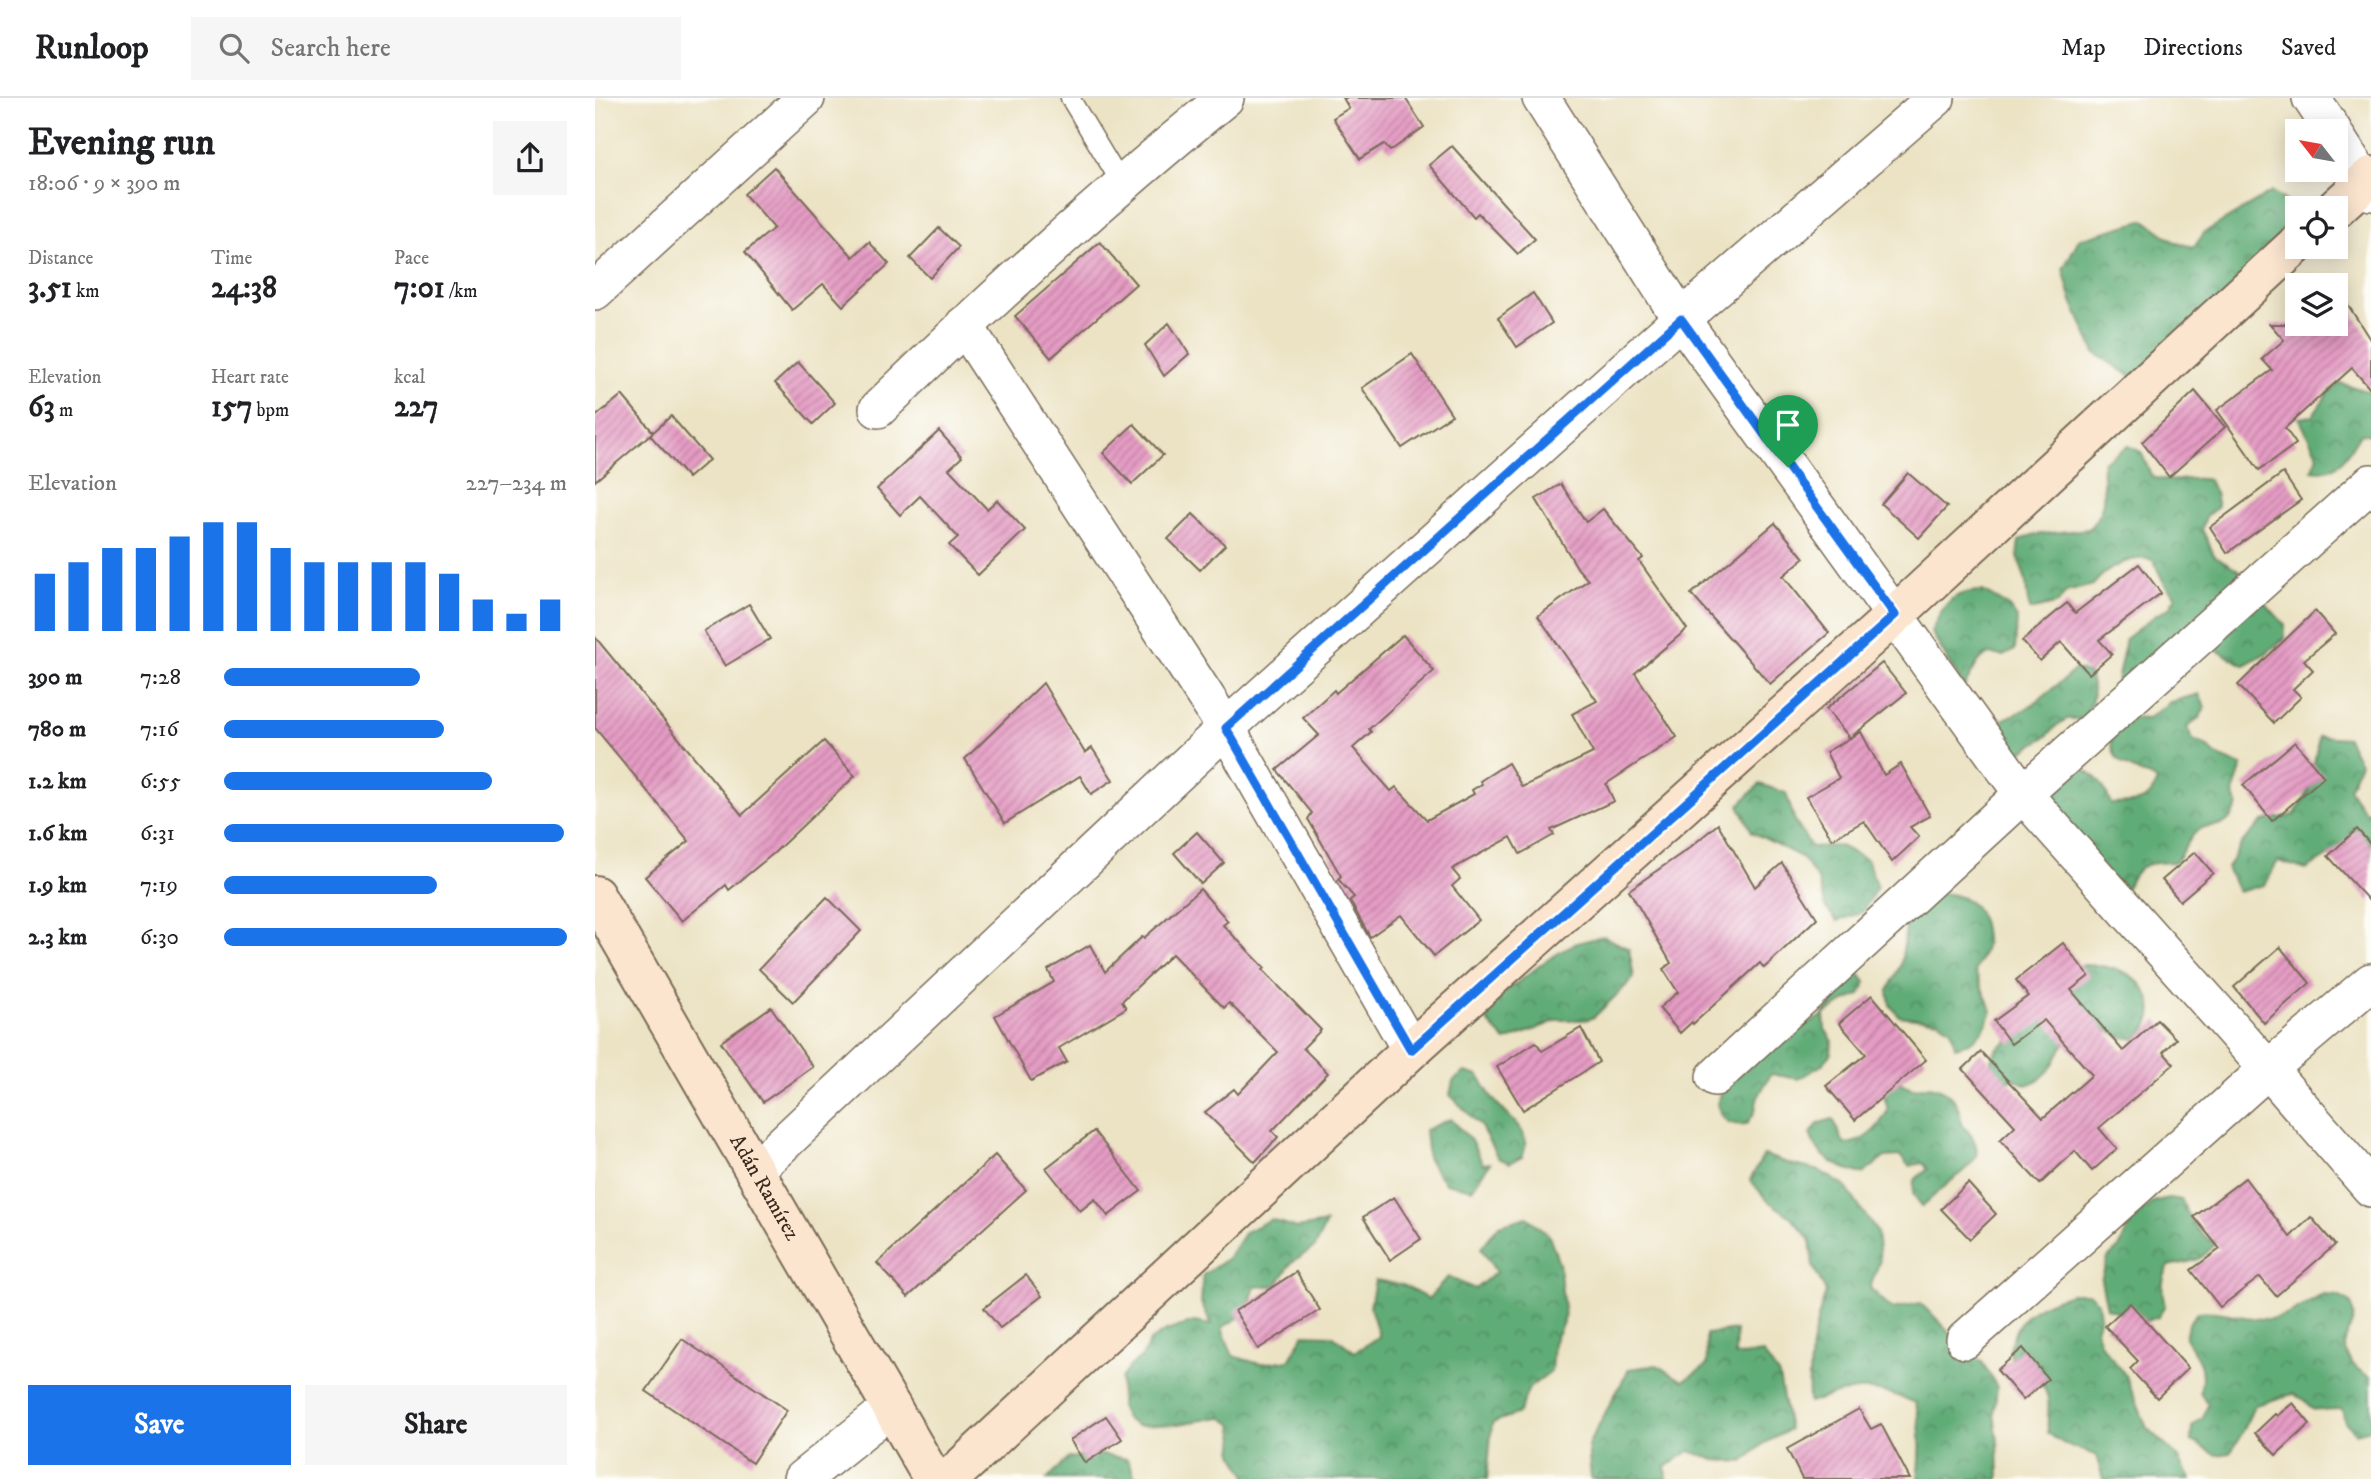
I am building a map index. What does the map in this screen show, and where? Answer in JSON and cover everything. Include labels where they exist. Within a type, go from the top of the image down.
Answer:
[{"type":"street","points":[[595,291],[806,98]]},
{"type":"street","points":[[878,409],[964,325],[1121,183],[1225,98]]},
{"type":"street","points":[[1541,98],[1681,319],[2023,794],[2371,1188]]},
{"type":"street","points":[[755,1169],[1226,728],[1681,319],[1936,98]]},
{"type":"street","points":[[2311,98],[2325,119]]},
{"type":"street","points":[[2348,199],[2369,183],[2349,155]]},
{"type":"street","points":[[949,1479],[1411,1050],[1895,615],[2285,255]]},
{"type":"street","points":[[964,325],[1226,728],[1411,1050]]},
{"type":"street","points":[[1715,1077],[2023,794],[2371,483]]},
{"type":"street","name":"Adán Ramírez","points":[[595,895],[933,1479]]},
{"type":"street","points":[[1965,1340],[2268,1069],[2371,982]]},
{"type":"street","points":[[802,1479],[893,1407]]},
{"type":"lane","points":[[1070,98],[1121,183]]},
{"type":"green space","points":[[2272,192],[2285,200],[2285,239],[2140,382],[2095,353],[2072,301],[2063,269],[2079,239],[2145,220],[2176,243],[2194,247],[2205,232]]},
{"type":"green space","points":[[2340,383],[2371,392],[2371,435],[2361,433],[2337,466],[2322,471],[2312,470],[2318,456],[2299,418],[2312,416],[2328,393]]},
{"type":"green space","points":[[2128,446],[2141,452],[2152,477],[2167,480],[2209,480],[2218,507],[2206,516],[2202,529],[2214,555],[2240,571],[2247,583],[2285,625],[2285,640],[2244,665],[2207,645],[2118,695],[2117,681],[2126,638],[2169,608],[2176,596],[2165,585],[2153,560],[2136,559],[2120,564],[2105,573],[2093,585],[2066,592],[2058,603],[2031,610],[2018,558],[2019,541],[2032,535],[2089,529],[2103,504],[2103,462]]},
{"type":"green space","points":[[1983,591],[2008,606],[2017,618],[2015,650],[2003,656],[1988,654],[1978,662],[1964,687],[1931,632],[1949,601],[1962,594]]},
{"type":"green space","points":[[2076,669],[2089,674],[2091,680],[2093,692],[2086,714],[2082,719],[2067,719],[2047,736],[2010,759],[1992,726],[2027,708]]},
{"type":"green space","points":[[2199,694],[2205,707],[2199,719],[2187,727],[2192,740],[2205,745],[2216,755],[2242,766],[2233,793],[2238,806],[2227,821],[2199,829],[2175,862],[2153,863],[2141,868],[2121,895],[2036,807],[2074,766],[2098,780],[2111,804],[2134,803],[2145,799],[2157,781],[2119,761],[2112,747],[2111,737],[2133,718],[2147,719],[2170,702]]},
{"type":"green space","points":[[2319,736],[2347,738],[2360,763],[2349,789],[2364,811],[2371,812],[2371,859],[2350,842],[2306,870],[2278,861],[2264,885],[2238,892],[2227,868],[2242,843],[2263,821],[2294,815],[2309,791]]},
{"type":"green space","points":[[1760,784],[1786,793],[1795,821],[1811,847],[1840,846],[1867,860],[1877,887],[1863,912],[1837,921],[1826,908],[1818,880],[1801,857],[1752,832],[1739,805]]},
{"type":"green space","points":[[1936,893],[1954,895],[1968,901],[1978,912],[1984,929],[1984,949],[1975,972],[1992,1011],[1979,1035],[1955,1047],[1951,1029],[1939,1021],[1899,1016],[1890,1005],[1888,991],[1901,964],[1907,921]]},
{"type":"green space","points":[[1603,936],[1629,949],[1634,978],[1594,1017],[1585,1020],[1558,1020],[1506,1041],[1486,1020],[1501,995],[1547,960],[1574,944]]},
{"type":"green space","points":[[2085,965],[2124,972],[2142,986],[2151,1004],[2149,1022],[2144,1031],[2135,1039],[2121,1037],[2097,1026],[2076,1033],[2065,1044],[2044,1076],[2026,1085],[2015,1079],[2001,1082],[1980,1076],[1992,1060],[1996,1049],[2019,1032],[2071,967]]},
{"type":"green space","points":[[1857,972],[1866,982],[1860,995],[1824,1015],[1825,1029],[1832,1040],[1831,1054],[1822,1065],[1798,1079],[1771,1074],[1747,1124],[1727,1121],[1717,1104],[1728,1076],[1769,1044],[1821,1017],[1832,1003],[1844,978]]},
{"type":"green space","points":[[1465,1072],[1479,1076],[1495,1101],[1518,1125],[1525,1142],[1522,1157],[1510,1163],[1498,1158],[1480,1125],[1450,1095],[1453,1081]]},
{"type":"green space","points":[[1888,1075],[1912,1088],[1929,1086],[1949,1094],[1959,1110],[1961,1124],[1976,1145],[1976,1153],[1968,1167],[1922,1206],[1913,1194],[1914,1180],[1928,1169],[1923,1163],[1909,1166],[1900,1156],[1885,1157],[1863,1174],[1846,1169],[1824,1156],[1810,1134],[1819,1123],[1833,1119],[1844,1144],[1865,1138],[1888,1110],[1882,1087]]},
{"type":"green space","points":[[1451,1119],[1470,1139],[1483,1164],[1490,1163],[1472,1189],[1445,1183],[1428,1160],[1425,1130]]},
{"type":"green space","points":[[1764,1155],[1820,1171],[1845,1186],[1877,1232],[1880,1260],[1870,1288],[1892,1309],[1920,1303],[1941,1323],[1959,1346],[1982,1362],[1997,1387],[1994,1414],[1999,1479],[1918,1479],[1920,1441],[1916,1403],[1874,1390],[1863,1390],[1809,1403],[1812,1347],[1826,1292],[1813,1266],[1810,1239],[1791,1217],[1768,1201],[1750,1180]]},
{"type":"green space","points":[[2168,1198],[2182,1200],[2194,1225],[2215,1243],[2199,1258],[2169,1266],[2163,1286],[2165,1306],[2158,1317],[2146,1321],[2107,1308],[2101,1280],[2108,1258],[2119,1248],[2131,1222],[2141,1212],[2153,1202]]},
{"type":"green space","points":[[1527,1217],[1549,1235],[1559,1263],[1565,1318],[1553,1343],[1551,1371],[1529,1388],[1519,1413],[1492,1423],[1487,1479],[1245,1479],[1247,1476],[1233,1453],[1235,1438],[1232,1424],[1221,1417],[1179,1424],[1138,1426],[1126,1419],[1120,1406],[1121,1378],[1130,1366],[1142,1357],[1150,1341],[1166,1331],[1194,1322],[1212,1325],[1201,1303],[1203,1275],[1228,1258],[1245,1232],[1271,1219],[1297,1228],[1326,1223],[1315,1247],[1292,1262],[1277,1285],[1255,1287],[1246,1313],[1222,1328],[1233,1356],[1260,1364],[1289,1360],[1304,1334],[1332,1335],[1355,1352],[1379,1336],[1370,1307],[1375,1280],[1403,1285],[1428,1299],[1448,1277],[1475,1289],[1496,1272],[1481,1248],[1499,1225]]},
{"type":"green space","points":[[2073,1293],[2088,1293],[2098,1302],[2100,1317],[2096,1330],[2100,1343],[2126,1376],[2147,1428],[2178,1457],[2190,1479],[2103,1479],[2096,1455],[2066,1444],[2048,1433],[2047,1395],[2038,1382],[2013,1361],[2011,1345],[2016,1330],[2028,1314],[2044,1304]]},
{"type":"green space","points":[[2323,1295],[2338,1296],[2351,1303],[2353,1320],[2346,1336],[2345,1348],[2352,1363],[2371,1378],[2371,1429],[2356,1433],[2345,1422],[2342,1409],[2314,1410],[2305,1400],[2293,1394],[2255,1405],[2230,1453],[2216,1455],[2191,1441],[2192,1427],[2203,1418],[2208,1404],[2200,1392],[2200,1364],[2185,1338],[2188,1324],[2197,1312],[2268,1319],[2289,1313]]},
{"type":"green space","points":[[1736,1330],[1735,1356],[1763,1353],[1779,1376],[1789,1430],[1763,1444],[1743,1462],[1715,1460],[1689,1451],[1666,1467],[1667,1479],[1591,1479],[1588,1445],[1629,1369],[1657,1365],[1683,1381],[1707,1365],[1706,1334]]},
{"type":"green space","points":[[1097,1454],[1127,1459],[1136,1479],[1047,1479],[1069,1458]]},
{"type":"building","points":[[1343,98],[1405,98],[1424,127],[1390,151],[1384,144],[1360,159],[1333,118],[1349,108]]},
{"type":"building","points":[[1452,146],[1535,239],[1518,254],[1478,213],[1474,217],[1429,165]]},
{"type":"building","points":[[774,167],[853,257],[869,242],[889,264],[843,306],[823,284],[792,310],[745,252],[774,228],[744,194]]},
{"type":"building","points":[[939,228],[959,247],[930,278],[910,258]]},
{"type":"building","points":[[1100,242],[1136,284],[1051,358],[1015,316]]},
{"type":"building","points":[[1533,293],[1552,323],[1517,347],[1498,318]]},
{"type":"building","points":[[2348,305],[2371,341],[2371,390],[2352,368],[2285,428],[2296,444],[2259,470],[2217,410],[2272,370],[2262,359],[2284,340],[2270,324],[2285,324],[2285,336],[2348,336]]},
{"type":"building","points":[[1169,323],[1189,354],[1164,376],[1145,345]]},
{"type":"building","points":[[1412,354],[1452,415],[1402,448],[1362,388]]},
{"type":"building","points":[[798,362],[835,403],[813,424],[775,383]]},
{"type":"building","points":[[2195,391],[2225,427],[2169,477],[2142,442]]},
{"type":"building","points":[[622,395],[653,432],[595,481],[595,417]]},
{"type":"building","points":[[671,416],[709,460],[688,478],[650,435]]},
{"type":"building","points":[[1134,424],[1163,455],[1132,484],[1103,453]]},
{"type":"building","points":[[939,431],[962,457],[949,469],[987,509],[997,500],[1025,530],[978,575],[949,545],[958,537],[920,496],[900,515],[877,489]]},
{"type":"building","points":[[1908,473],[1947,507],[1919,538],[1881,504]]},
{"type":"building","points":[[2283,473],[2301,500],[2227,553],[2210,527]]},
{"type":"building","points":[[1561,484],[1586,522],[1603,509],[1643,558],[1639,561],[1687,629],[1635,673],[1677,737],[1606,784],[1614,801],[1551,830],[1554,835],[1520,854],[1511,837],[1452,869],[1460,879],[1452,886],[1479,920],[1434,956],[1401,915],[1370,937],[1351,903],[1350,900],[1354,897],[1338,879],[1341,876],[1308,819],[1312,813],[1277,770],[1319,735],[1303,718],[1403,635],[1434,671],[1369,729],[1371,732],[1353,748],[1391,791],[1396,787],[1427,820],[1474,794],[1472,790],[1482,784],[1480,781],[1508,763],[1522,787],[1593,753],[1572,714],[1597,701],[1538,616],[1588,580],[1578,569],[1536,499]]},
{"type":"building","points":[[1193,514],[1225,545],[1200,570],[1168,539]]},
{"type":"building","points":[[1775,523],[1804,558],[1783,576],[1829,633],[1770,684],[1691,594]]},
{"type":"building","points":[[2139,564],[2161,593],[2099,640],[2112,654],[2089,674],[2061,642],[2040,661],[2022,641],[2067,603],[2075,613]]},
{"type":"building","points":[[749,604],[770,639],[725,666],[704,631]]},
{"type":"building","points":[[2315,611],[2335,634],[2304,660],[2313,670],[2293,689],[2301,697],[2274,723],[2238,685]]},
{"type":"building","points":[[595,637],[742,815],[824,741],[855,776],[774,853],[729,890],[726,885],[682,921],[645,877],[689,841],[595,728]]},
{"type":"building","points":[[1882,663],[1906,693],[1850,738],[1826,709]]},
{"type":"building","points":[[1043,683],[1085,753],[1092,748],[1113,780],[1091,794],[1080,776],[1005,823],[965,759]]},
{"type":"building","points":[[1861,732],[1884,775],[1901,764],[1930,816],[1910,827],[1919,837],[1892,862],[1864,821],[1832,839],[1806,797],[1839,778],[1826,752]]},
{"type":"building","points":[[2295,742],[2324,777],[2272,821],[2243,785]]},
{"type":"building","points":[[1718,824],[1755,887],[1782,863],[1817,918],[1764,968],[1760,963],[1680,1033],[1659,1008],[1678,992],[1663,969],[1671,963],[1629,890],[1688,849]]},
{"type":"building","points":[[2357,829],[2371,845],[2371,903],[2328,856]]},
{"type":"building","points":[[1197,832],[1224,863],[1201,884],[1174,853]]},
{"type":"building","points":[[2195,852],[2213,873],[2180,901],[2162,880]]},
{"type":"building","points":[[1200,889],[1228,921],[1223,925],[1321,1030],[1303,1048],[1328,1073],[1272,1131],[1278,1137],[1255,1162],[1205,1112],[1234,1089],[1238,1094],[1278,1052],[1229,1003],[1224,1008],[1172,954],[1122,1001],[1126,1008],[1059,1048],[1067,1062],[1031,1081],[995,1016],[1054,982],[1048,970],[1090,945],[1105,972]]},
{"type":"building","points":[[827,897],[861,931],[793,1002],[759,969]]},
{"type":"building","points":[[2063,943],[2089,976],[2071,990],[2123,1051],[2157,1020],[2176,1039],[2163,1052],[2174,1064],[2099,1128],[2117,1149],[2092,1171],[2075,1151],[2040,1184],[2000,1140],[2015,1126],[1963,1069],[1981,1052],[2043,1118],[2092,1075],[2044,1020],[2011,1044],[1994,1021],[2028,996],[2016,980]]},
{"type":"building","points":[[2280,947],[2310,983],[2264,1023],[2234,987]]},
{"type":"building","points":[[1872,995],[1926,1060],[1855,1120],[1826,1086],[1866,1054],[1839,1023]]},
{"type":"building","points":[[771,1007],[813,1067],[763,1102],[721,1042]]},
{"type":"building","points":[[1581,1028],[1599,1062],[1523,1110],[1497,1067],[1536,1042],[1542,1051]]},
{"type":"building","points":[[1094,1131],[1141,1191],[1108,1216],[1095,1199],[1080,1211],[1046,1168]]},
{"type":"building","points":[[995,1155],[1026,1190],[908,1297],[877,1263]]},
{"type":"building","points":[[2245,1178],[2290,1237],[2311,1217],[2335,1245],[2276,1296],[2260,1277],[2220,1307],[2191,1270],[2220,1249],[2194,1217]]},
{"type":"building","points":[[1968,1183],[1996,1214],[1970,1239],[1941,1209]]},
{"type":"building","points":[[1394,1197],[1421,1239],[1390,1260],[1363,1217]]},
{"type":"building","points":[[1296,1272],[1320,1310],[1258,1349],[1235,1311]]},
{"type":"building","points":[[1026,1275],[1042,1296],[1000,1328],[984,1308]]},
{"type":"building","points":[[2130,1303],[2188,1368],[2157,1398],[2130,1369],[2138,1361],[2105,1326]]},
{"type":"building","points":[[682,1339],[787,1410],[752,1463],[646,1391]]},
{"type":"building","points":[[2023,1348],[2048,1379],[2023,1400],[1997,1370]]},
{"type":"building","points":[[2293,1403],[2310,1424],[2276,1455],[2255,1433],[2275,1414],[2277,1416]]},
{"type":"building","points":[[1859,1409],[1871,1429],[1881,1424],[1910,1479],[1802,1479],[1787,1449]]},
{"type":"building","points":[[1106,1416],[1122,1439],[1085,1463],[1070,1440]]},
{"type":"route","points":[[1681,319],[1788,467],[1895,615],[1411,1050],[1226,728],[1681,319]]}]
